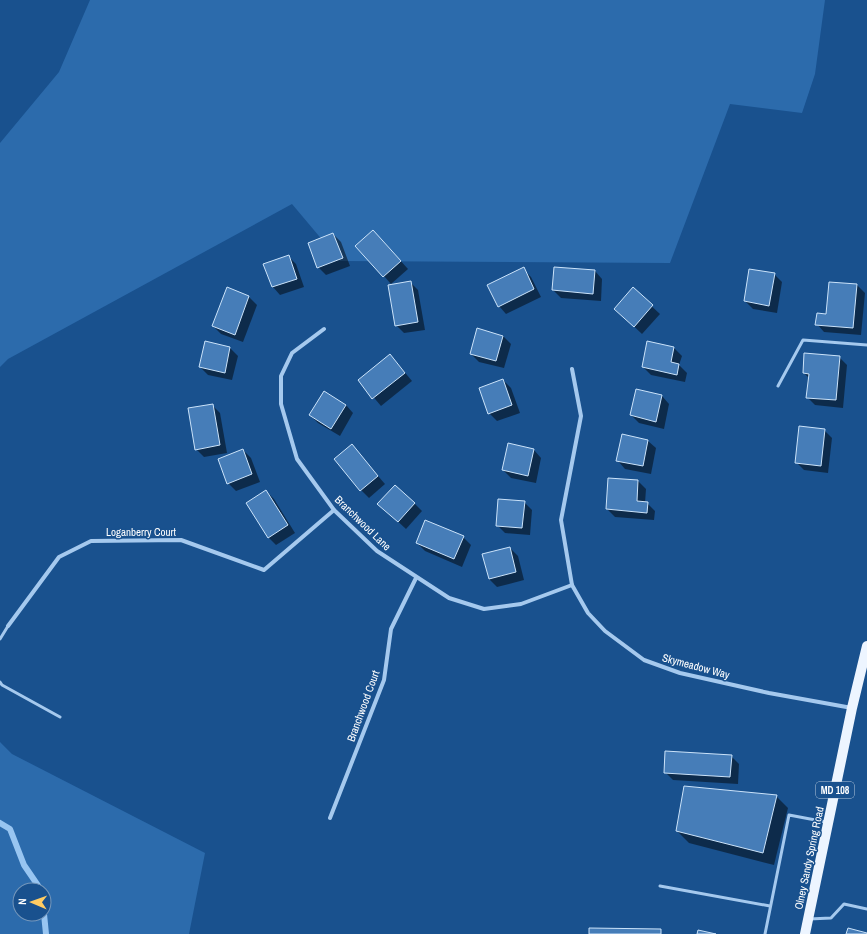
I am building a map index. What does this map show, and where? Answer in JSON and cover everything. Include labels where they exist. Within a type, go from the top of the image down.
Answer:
[{"type":"main road","name":"Olney Sandy Spring Road","points":[[805,934],[852,708],[867,646]]},
{"type":"street","name":"Branchwood Lane","points":[[324,329],[292,353],[281,376],[281,404],[297,459],[334,510],[376,551],[449,598],[484,609],[521,604],[572,585]]},
{"type":"street","name":"Skymeadow Way","points":[[572,369],[581,416],[561,520],[572,585],[588,613],[605,631],[644,660],[680,672],[769,693],[852,708]]},
{"type":"street","name":"Loganberry Court","points":[[8,626],[59,557],[91,541],[181,540],[264,570],[334,510]]},
{"type":"street","name":"Branchwood Court","points":[[330,818],[384,680],[391,629],[416,578]]},
{"type":"lane","points":[[778,386],[802,340],[867,345]]},
{"type":"lane","points":[[0,639],[8,626]]},
{"type":"lane","points":[[0,682],[2,685],[60,717]]},
{"type":"lane","points":[[765,934],[789,815],[828,822]]},
{"type":"lane","points":[[660,886],[770,906]]},
{"type":"lane","points":[[808,919],[831,918],[844,904],[867,909]]},
{"type":"shaded area","points":[[90,0],[825,0],[815,74],[802,113],[730,104],[670,263],[340,261],[292,204],[8,359],[0,367],[0,143],[59,72]]},
{"type":"shaded area","points":[[0,742],[12,754],[205,853],[189,934],[0,934]]},
{"type":"building","points":[[373,230],[401,261],[383,277],[355,246]]},
{"type":"building","points":[[333,233],[343,258],[317,268],[308,243]]},
{"type":"building","points":[[289,255],[297,279],[272,287],[263,264]]},
{"type":"building","points":[[524,267],[534,289],[498,307],[487,285]]},
{"type":"building","points":[[554,267],[595,270],[593,294],[552,290]]},
{"type":"building","points":[[749,269],[775,273],[769,306],[744,301]]},
{"type":"building","points":[[411,281],[418,322],[395,326],[388,285]]},
{"type":"building","points":[[829,282],[857,284],[853,328],[815,325],[817,313],[826,314]]},
{"type":"building","points":[[227,287],[249,296],[235,335],[212,326]]},
{"type":"building","points":[[633,287],[653,305],[634,327],[614,309]]},
{"type":"building","points":[[477,328],[503,336],[496,361],[470,354]]},
{"type":"building","points":[[205,341],[230,347],[225,373],[199,367]]},
{"type":"building","points":[[647,341],[674,347],[671,362],[679,364],[677,375],[642,367]]},
{"type":"building","points":[[804,353],[840,356],[836,400],[806,398],[809,374],[803,373]]},
{"type":"building","points":[[390,354],[405,373],[372,399],[358,380]]},
{"type":"building","points":[[503,379],[512,405],[488,414],[479,388]]},
{"type":"building","points":[[636,389],[662,395],[656,422],[630,415]]},
{"type":"building","points":[[324,391],[346,405],[331,429],[309,415]]},
{"type":"building","points":[[213,404],[220,445],[195,450],[188,408]]},
{"type":"building","points":[[799,426],[825,429],[821,466],[795,463]]},
{"type":"building","points":[[622,434],[648,440],[643,466],[616,461]]},
{"type":"building","points":[[508,443],[534,449],[528,476],[502,470]]},
{"type":"building","points":[[352,444],[378,476],[360,491],[334,459]]},
{"type":"building","points":[[243,449],[252,474],[227,484],[218,459]]},
{"type":"building","points":[[608,478],[638,480],[637,501],[648,502],[647,513],[606,509]]},
{"type":"building","points":[[395,485],[415,503],[398,522],[377,504]]},
{"type":"building","points":[[266,490],[288,525],[268,538],[246,503]]},
{"type":"building","points":[[498,499],[525,501],[522,528],[496,526]]},
{"type":"building","points":[[425,520],[464,536],[454,559],[416,543]]},
{"type":"building","points":[[510,547],[516,572],[489,579],[482,554]]},
{"type":"building","points":[[665,751],[732,755],[730,777],[664,773]]},
{"type":"building","points":[[684,786],[777,795],[763,853],[676,831]]},
{"type":"building","points":[[589,928],[661,929],[661,934],[589,934]]},
{"type":"building","points":[[848,928],[867,933],[867,934],[846,934]]},
{"type":"building","points":[[698,930],[716,934],[697,934]]},
{"type":"waterway","points":[[0,823],[10,829],[24,865],[36,882]]},
{"type":"waterway","points":[[45,922],[46,934]]}]
